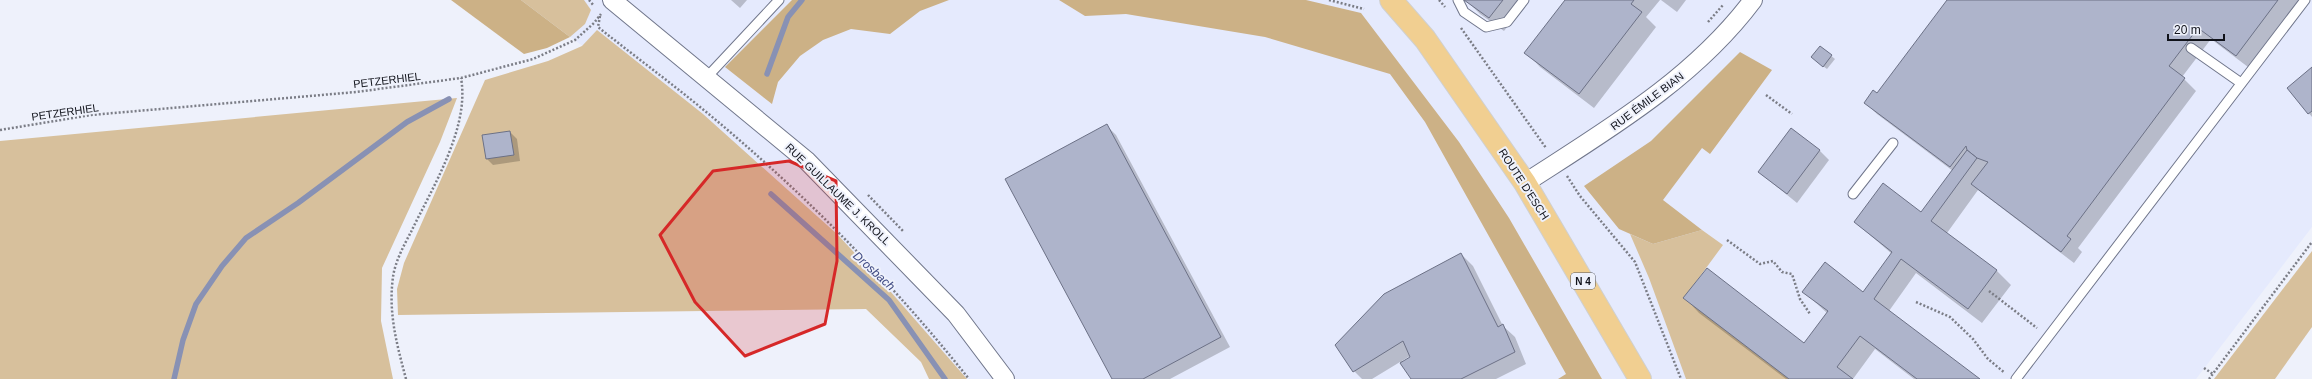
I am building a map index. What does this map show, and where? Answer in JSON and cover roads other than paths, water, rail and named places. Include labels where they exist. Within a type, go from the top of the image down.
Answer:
[{"type":"main road","name":"ROUTE D'ESCH","points":[[1391,0],[1425,39],[1525,183],[1640,379]]},
{"type":"street","name":"RUE ÉMILE BIAN","points":[[1525,183],[1554,155],[1617,124],[1680,76],[1710,50],[1753,0]]},
{"type":"street","name":"RUE GUILLAUME J. KROLL","points":[[606,7],[707,77],[807,161],[956,314],[1004,379]]},
{"type":"lane","points":[[707,77],[779,0]]},
{"type":"lane","points":[[1458,0],[1464,12],[1486,27],[1507,22],[1524,0]]},
{"type":"lane","points":[[2016,379],[2305,0]]},
{"type":"lane","points":[[2191,48],[2241,83]]},
{"type":"lane","points":[[1853,194],[1893,143]]},
{"type":"waterway","name":"Drosbach","points":[[767,74],[788,17],[802,0]]},
{"type":"waterway","points":[[174,379],[183,340],[196,304],[222,266],[246,238],[298,203],[407,122],[449,99]]},
{"type":"waterway","name":"Drosbach","points":[[771,194],[889,300],[945,379]]}]
